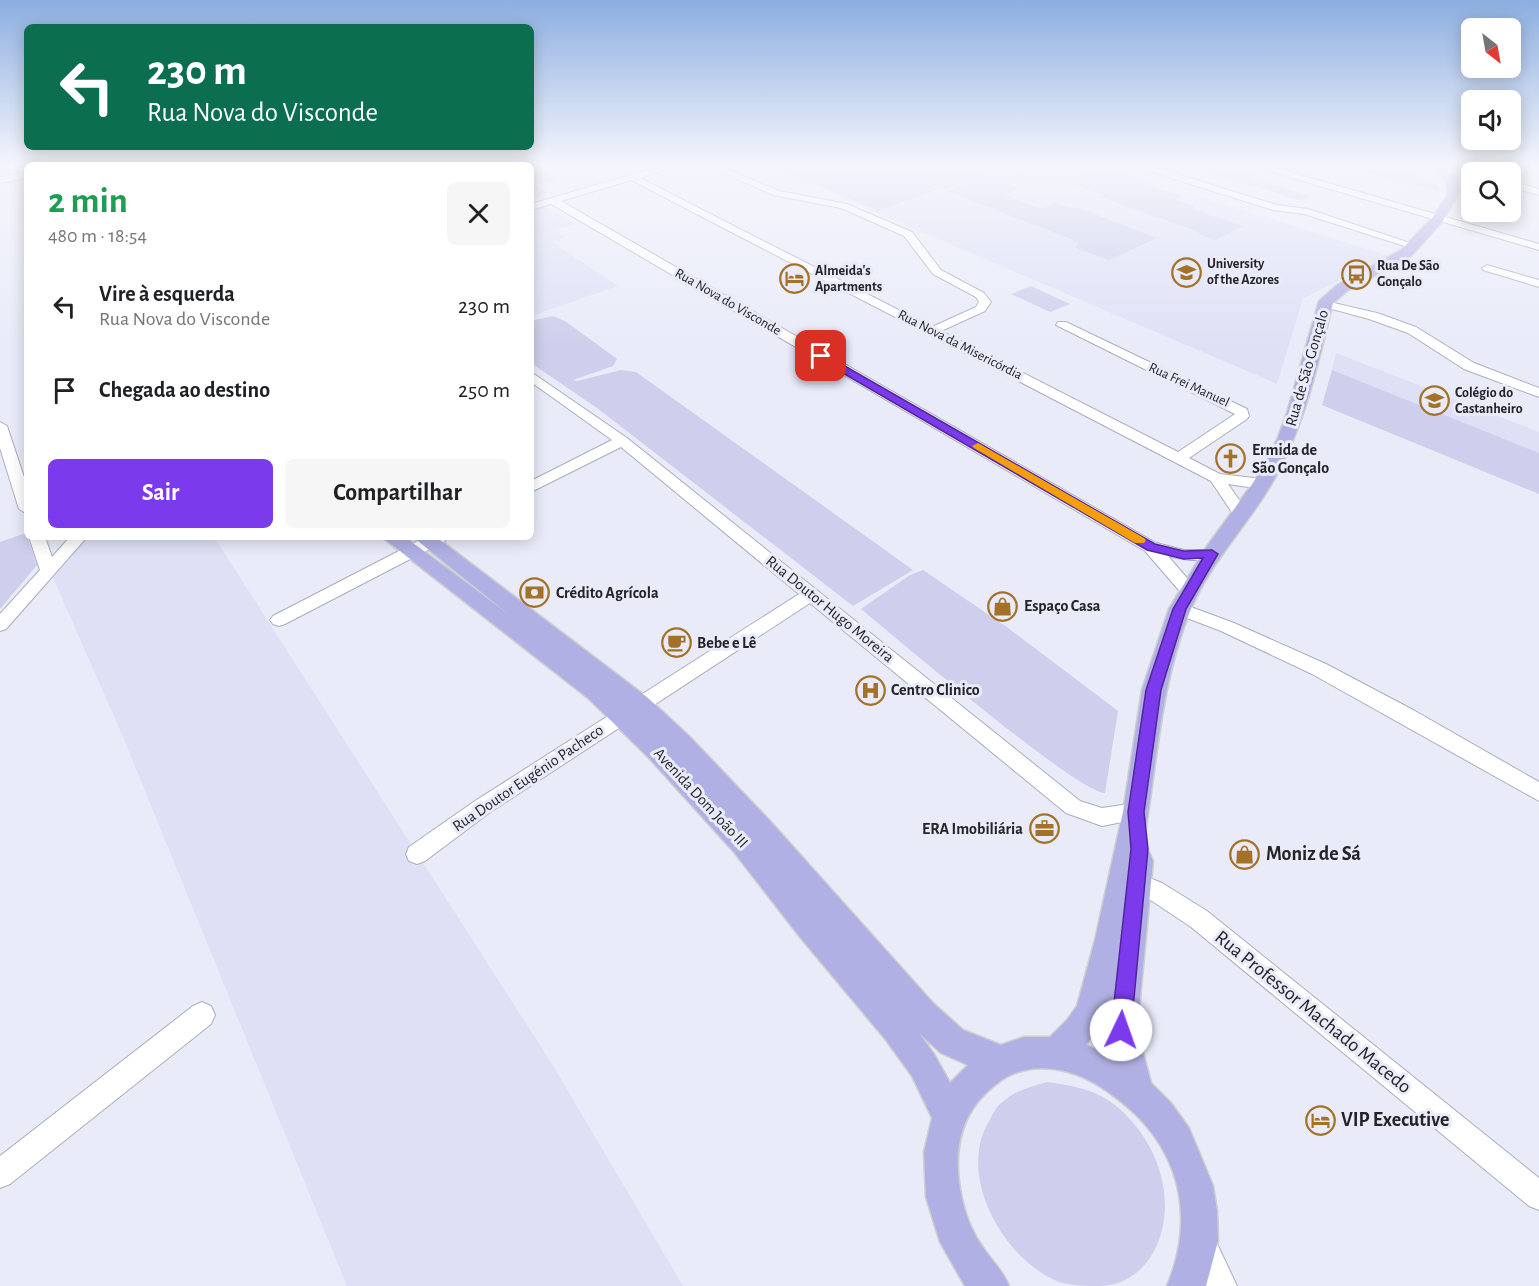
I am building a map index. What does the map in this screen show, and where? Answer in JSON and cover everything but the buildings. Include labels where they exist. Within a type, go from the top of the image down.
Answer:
[{"type":"main road","name":"Rua de São Gonçalo","points":[[1056,1053],[1078,1031],[1090,1013],[1110,939],[1136,812],[1154,690],[1184,600],[1212,554],[1262,484],[1282,448],[1296,413],[1325,304],[1342,288],[1397,259],[1414,246],[1433,225]]},
{"type":"main road","name":"Avenida Dom João III","points":[[426,542],[588,686],[631,710],[680,743],[760,829],[922,1014],[952,1042],[1000,1061]]},
{"type":"main road","name":"Avenida Dom João III","points":[[631,710],[897,1029],[923,1065],[949,1116]]},
{"type":"main road","name":"Rua de São Gonçalo","points":[[1136,812],[1139,849],[1137,883],[1121,1030],[1136,1090]]},
{"type":"main road","points":[[983,1282],[959,1243],[946,1210],[940,1176],[941,1145],[949,1116],[961,1093],[973,1080],[1000,1061],[1017,1055],[1056,1053],[1083,1059],[1136,1090],[1165,1123],[1177,1142],[1191,1173],[1199,1205],[1200,1239],[1190,1280],[1186,1286]]},
{"type":"street","name":"Rua Nova do Visconde","points":[[595,225],[1151,547],[1184,555],[1212,554]]},
{"type":"street","name":"Rua Nova da Misericórdia","points":[[726,225],[1216,478],[1241,514]]},
{"type":"street","points":[[887,225],[908,234],[931,267],[980,295],[985,302],[981,309],[932,331]]},
{"type":"street","points":[[1347,225],[1414,246]]},
{"type":"street","points":[[1460,225],[1539,247]]},
{"type":"street","points":[[1487,268],[1539,284]]},
{"type":"street","points":[[1325,304],[1374,316],[1412,330],[1469,366],[1539,393]]},
{"type":"street","name":"Rua Frei Manuel","points":[[1062,325],[1242,412],[1242,416],[1179,458]]},
{"type":"street","name":"Rua Doutor Hugo Moreira","points":[[534,378],[622,441],[1073,807],[1102,818],[1136,812]]},
{"type":"street","points":[[0,426],[24,499]]},
{"type":"street","points":[[534,485],[622,441]]},
{"type":"street","points":[[1216,478],[1262,484]]},
{"type":"street","points":[[38,540],[48,571]]},
{"type":"street","points":[[0,625],[76,540]]},
{"type":"street","points":[[279,620],[426,542]]},
{"type":"street","name":"Rua Nova do Visconde","points":[[1151,547],[1184,600]]},
{"type":"street","name":"Rua Doutor Eugénio Pacheco","points":[[417,854],[482,807],[812,594]]},
{"type":"street","points":[[1184,600],[1370,694],[1539,792]]},
{"type":"street","name":"Rua Professor Machado Macedo","points":[[1137,883],[1154,890],[1199,919],[1539,1196]]},
{"type":"street","points":[[0,1174],[202,1015]]},
{"type":"street","points":[[1200,1239],[1222,1286]]},
{"type":"shaded area","points":[[534,225],[572,225],[555,230],[565,238],[552,242],[618,286],[534,315]]},
{"type":"shaded area","name":"University of the Azores","points":[[906,225],[1290,225],[1390,256],[1303,298],[1277,384]]},
{"type":"shaded area","points":[[1034,225],[1123,225],[1157,238],[1109,260],[1076,248],[1078,242]]},
{"type":"shaded area","points":[[1180,225],[1243,226],[1216,240],[1198,234],[1200,232]]},
{"type":"shaded area","points":[[1031,286],[1070,304],[1050,312],[1011,294]]},
{"type":"shaded area","points":[[553,316],[565,321],[617,359],[613,366],[573,380],[621,370],[636,372],[913,570],[853,606],[597,408],[534,365],[534,320]]},
{"type":"shaded area","name":"Colégio do Castanheiro","points":[[1336,353],[1539,432],[1539,453],[1332,370]]},
{"type":"shaded area","points":[[1332,370],[1539,453],[1539,494],[1322,405]]},
{"type":"shaded area","points":[[24,534],[24,540],[28,540],[37,565],[0,609],[0,542]]},
{"type":"shaded area","points":[[85,540],[216,540],[552,1064],[683,1286],[347,1286],[121,732],[53,578]]},
{"type":"shaded area","points":[[923,570],[1008,628],[1118,711],[1105,793],[1088,786],[1025,742],[861,609],[910,575]]},
{"type":"shaded area","points":[[1047,1082],[1086,1090],[1108,1100],[1139,1130],[1159,1168],[1164,1189],[1165,1210],[1162,1231],[1145,1265],[1132,1276],[1117,1283],[1100,1286],[1069,1284],[1059,1282],[1039,1271],[1021,1256],[1005,1237],[992,1216],[983,1193],[978,1169],[980,1146],[994,1112],[1004,1100],[1016,1093]]},
{"type":"slow traffic","points":[[978,446],[1139,540]]},
{"type":"place","name":"University of the Azores","points":[[1186,272]]},
{"type":"place","name":"Rua De São Gonçalo","points":[[1356,274]]},
{"type":"place","name":"Almeida's Apartments","points":[[794,279]]},
{"type":"place","name":"Colégio do Castanheiro","points":[[1434,401]]},
{"type":"place","name":"Ermida de São Gonçalo","points":[[1231,459]]},
{"type":"place","name":"Crédito Agrícola","points":[[535,593]]},
{"type":"place","name":"Espaço Casa","points":[[1003,606]]},
{"type":"place","name":"Bebe e Lê","points":[[676,643]]},
{"type":"place","name":"Centro Clinico","points":[[870,690]]},
{"type":"place","name":"ERA Imobiliária","points":[[1044,829]]},
{"type":"place","name":"Moniz de Sá","points":[[1245,854]]},
{"type":"place","name":"VIP Executive","points":[[1320,1120]]},
{"type":"route","points":[[821,356],[1151,547],[1184,555],[1212,554],[1180,609],[1154,690],[1136,812],[1139,849],[1137,883],[1121,1030]]}]
